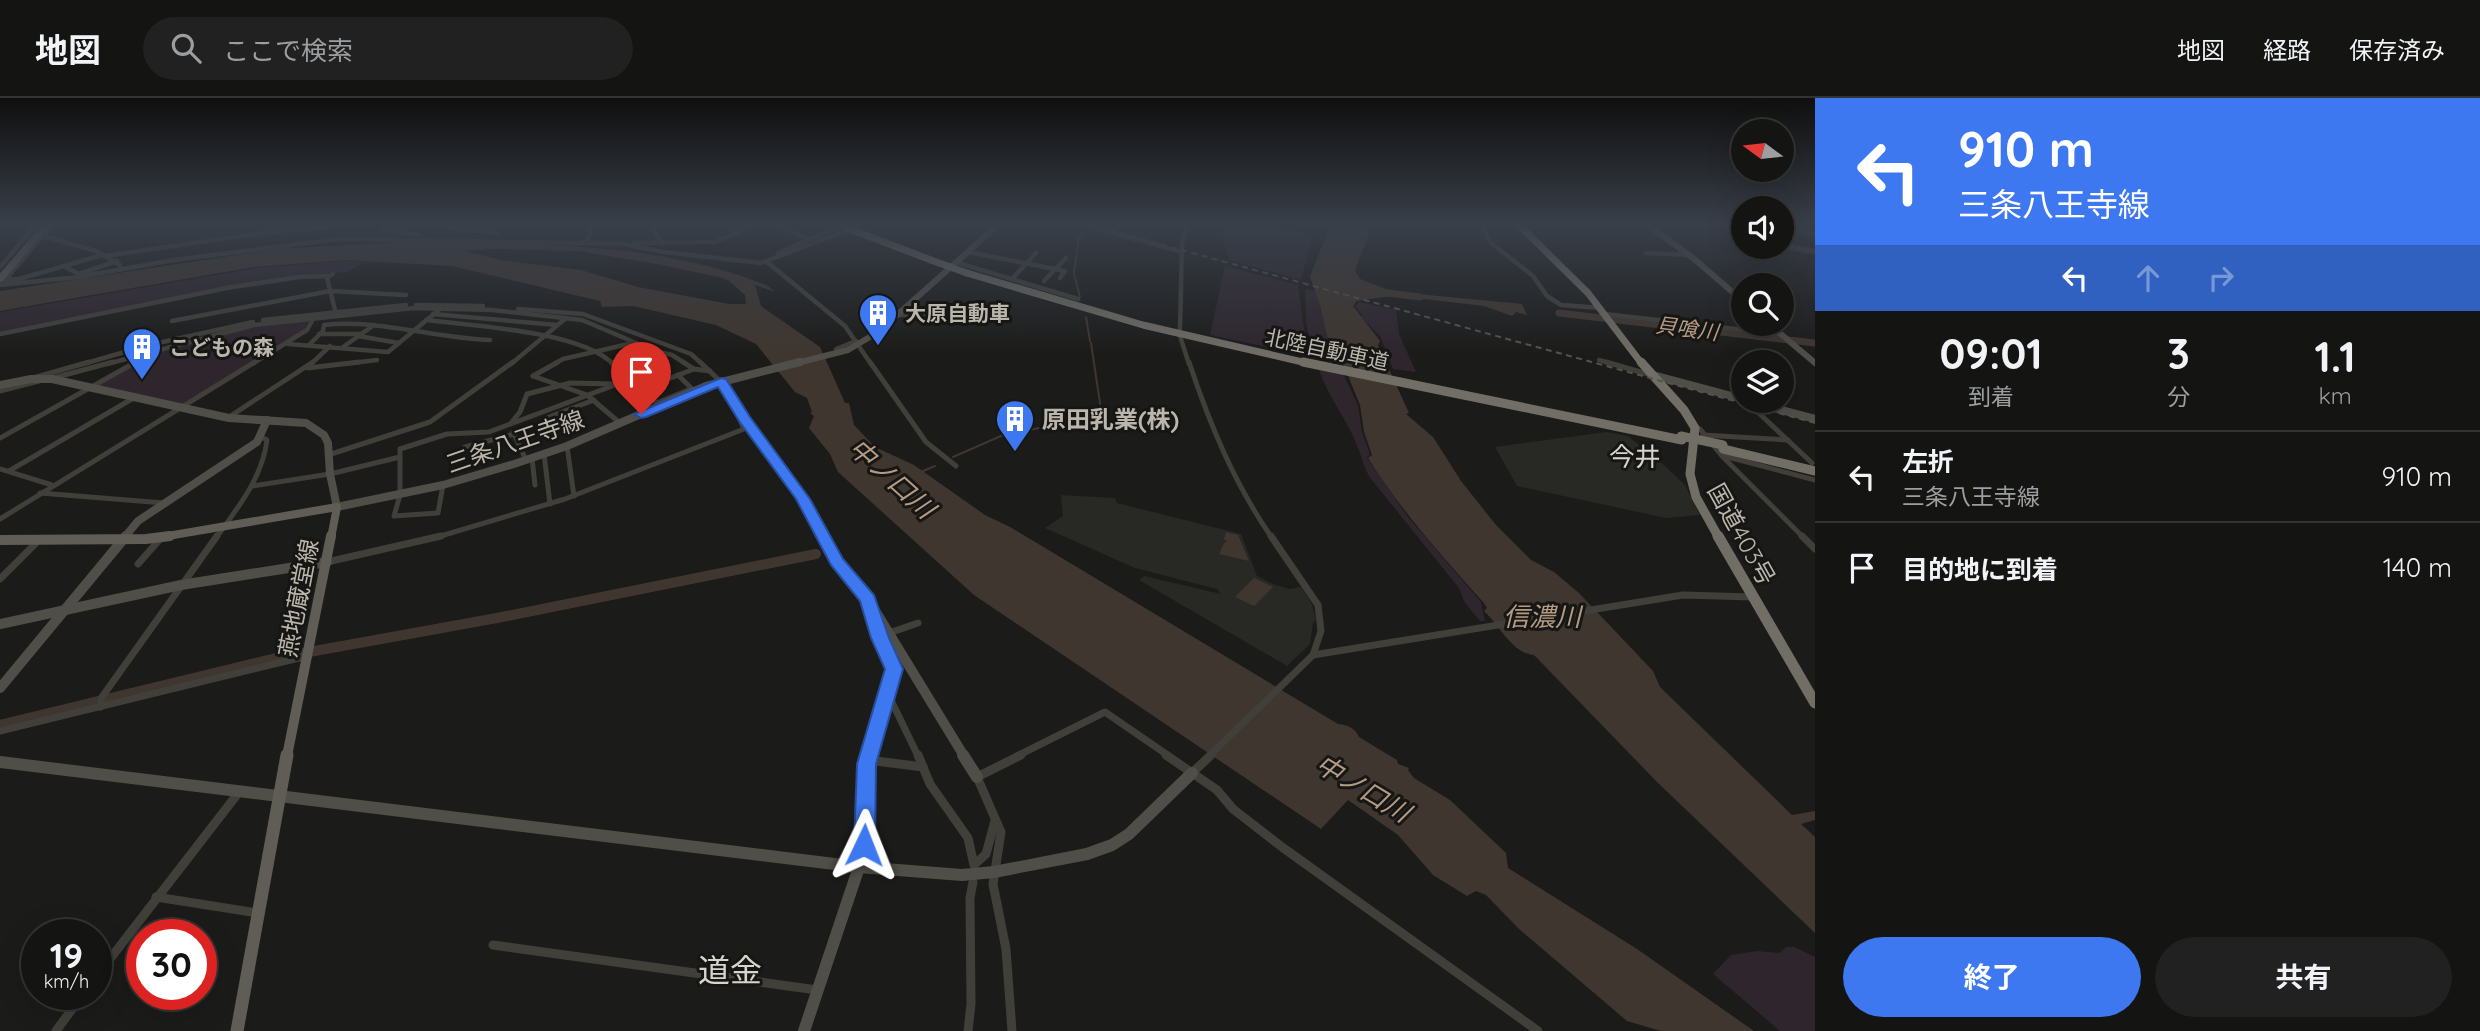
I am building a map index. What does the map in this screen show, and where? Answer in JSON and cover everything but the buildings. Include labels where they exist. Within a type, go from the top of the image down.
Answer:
[{"type":"highway","name":"北陸自動車道","points":[[959,269],[1098,314],[1196,337],[1682,438],[1723,450],[1813,464]]},
{"type":"highway","points":[[1561,269],[1606,315],[1653,375],[1685,410],[1694,427]]},
{"type":"highway","name":"国道403号","points":[[1694,427],[1690,484],[1752,597],[1815,703]]},
{"type":"main road","name":"燕地蔵堂線","points":[[0,540],[120,541],[162,537],[337,507],[279,797],[237,1031]]},
{"type":"street","points":[[15,269],[5,280],[52,269]]},
{"type":"street","points":[[68,269],[79,274],[98,269]]},
{"type":"street","points":[[0,285],[78,277],[126,269]]},
{"type":"street","points":[[775,269],[838,319],[926,442],[956,466]]},
{"type":"street","points":[[857,343],[898,315],[948,269]]},
{"type":"street","points":[[977,269],[1078,299]]},
{"type":"street","points":[[1012,279],[1021,269]]},
{"type":"street","points":[[1044,281],[1055,269],[1065,271],[1060,278]]},
{"type":"street","points":[[0,762],[859,867],[962,876],[1087,854],[1112,845],[1136,828],[1313,655],[1321,631],[1318,606],[1263,525],[1228,465],[1211,428],[1180,333],[1182,269]]},
{"type":"street","points":[[1524,269],[1548,296],[1561,304],[1606,315],[1731,329]]},
{"type":"street","points":[[1705,269],[1731,291]]},
{"type":"street","points":[[266,277],[306,273],[328,275]]},
{"type":"street","points":[[328,275],[333,311]]},
{"type":"street","points":[[0,334],[227,288],[328,275]]},
{"type":"street","points":[[172,321],[330,291],[406,295],[398,305]]},
{"type":"street","points":[[0,385],[229,326],[398,305],[471,305],[592,317],[663,346],[691,354],[720,380],[803,499],[846,575],[868,599],[977,777],[996,819],[1001,845],[994,872],[995,904],[1006,949],[1012,1031]]},
{"type":"street","points":[[286,343],[388,352],[439,309],[471,305]]},
{"type":"street","points":[[0,391],[243,328],[403,309],[492,310],[594,323],[634,343],[672,355],[694,369],[710,371]]},
{"type":"street","points":[[0,519],[307,330],[312,318],[333,311]]},
{"type":"street","points":[[898,315],[977,313]]},
{"type":"street","points":[[433,314],[557,325]]},
{"type":"street","points":[[328,455],[430,422],[568,316],[592,317]]},
{"type":"street","points":[[426,320],[545,336],[598,351],[657,403]]},
{"type":"street","points":[[309,345],[324,325],[354,322],[484,342],[490,340]]},
{"type":"street","points":[[343,347],[374,325]]},
{"type":"street","points":[[319,334],[359,335],[399,343]]},
{"type":"street","points":[[1782,336],[1815,363]]},
{"type":"street","points":[[620,423],[586,395],[533,376],[563,359],[634,343],[663,346]]},
{"type":"street","name":"三条八王寺線","points":[[337,507],[443,485],[529,459],[567,446],[720,380],[738,378],[857,343]]},
{"type":"street","points":[[229,418],[306,369],[330,345]]},
{"type":"street","points":[[0,438],[162,348]]},
{"type":"street","points":[[306,369],[377,360]]},
{"type":"street","points":[[622,374],[654,362],[650,360]]},
{"type":"street","points":[[1599,360],[1731,396]]},
{"type":"street","points":[[253,486],[330,474],[400,453],[447,434],[489,432],[654,370],[668,379],[694,369]]},
{"type":"street","points":[[678,375],[691,388]]},
{"type":"street","points":[[31,379],[50,379],[138,396],[229,418],[306,423],[324,435],[337,507]]},
{"type":"street","points":[[641,414],[657,403],[691,388],[720,380]]},
{"type":"street","points":[[509,424],[520,412],[527,394],[554,385],[588,382],[618,385]]},
{"type":"street","points":[[9,471],[138,396]]},
{"type":"street","points":[[548,417],[594,400]]},
{"type":"street","points":[[0,624],[181,585],[327,562],[454,533],[574,496],[744,429],[736,411],[738,408]]},
{"type":"street","points":[[1760,413],[1813,464]]},
{"type":"street","points":[[1793,413],[1815,419]]},
{"type":"street","points":[[0,688],[120,541],[144,516],[261,438],[267,420]]},
{"type":"street","points":[[509,424],[529,459],[535,485]]},
{"type":"street","points":[[1694,427],[1723,450],[1815,549]]},
{"type":"street","points":[[393,435],[400,453],[400,495],[394,516],[438,513],[443,485]]},
{"type":"street","points":[[465,447],[514,435]]},
{"type":"street","points":[[1703,435],[1788,440]]},
{"type":"street","points":[[100,707],[102,697],[253,486],[265,457],[267,440],[261,438]]},
{"type":"street","points":[[567,446],[574,496]]},
{"type":"street","points":[[1723,450],[1815,480]]},
{"type":"street","points":[[544,454],[550,504]]},
{"type":"street","points":[[0,468],[52,485]]},
{"type":"street","points":[[40,494],[166,503]]},
{"type":"street","points":[[138,564],[162,537]]},
{"type":"street","points":[[0,579],[37,542]]},
{"type":"street","points":[[1313,655],[1691,595],[1752,597]]},
{"type":"street","points":[[804,1031],[859,867],[864,845],[864,778],[888,693],[893,664],[880,638],[868,599]]},
{"type":"street","points":[[889,633],[918,623]]},
{"type":"street","points":[[0,731],[307,656]]},
{"type":"street","points":[[888,693],[930,784],[968,838],[974,865],[986,853],[996,819]]},
{"type":"street","points":[[977,777],[1105,712],[1217,790],[1233,809],[1282,847],[1538,1031]]},
{"type":"street","points":[[868,760],[923,767]]},
{"type":"street","points":[[112,956],[239,792]]},
{"type":"street","points":[[968,1031],[971,1004],[970,898],[973,882]]},
{"type":"street","points":[[156,897],[260,914]]},
{"type":"street","points":[[493,945],[819,990]]},
{"type":"street","points":[[58,1031],[72,1010]]},
{"type":"shaded area","points":[[254,269],[353,269],[347,272],[297,276],[0,333],[0,312]]},
{"type":"shaded area","points":[[1224,269],[1235,269],[1298,285],[1308,356],[1210,335]]},
{"type":"shaded area","points":[[1260,269],[1304,269],[1301,280]]},
{"type":"shaded area","points":[[1305,289],[1317,291],[1324,306],[1319,309],[1325,313],[1346,365],[1314,358],[1306,323]]},
{"type":"shaded area","points":[[1359,302],[1396,310],[1399,334],[1416,372],[1393,369],[1380,336],[1361,317],[1355,306]]},
{"type":"shaded area","points":[[309,319],[304,331],[182,404],[97,386],[163,348],[253,327]]},
{"type":"shaded area","points":[[1318,367],[1342,371],[1358,405],[1362,432],[1370,454],[1367,458],[1408,517],[1481,602],[1485,621],[1480,621],[1465,603],[1459,588],[1371,479],[1354,438]]},
{"type":"shaded area","points":[[1606,432],[1628,436],[1665,466],[1685,485],[1700,515],[1666,518],[1517,486],[1495,447]]},
{"type":"shaded area","points":[[1061,495],[1115,498],[1117,503],[1241,534],[1257,576],[1290,589],[1301,587],[1312,604],[1316,621],[1313,622],[1310,644],[1287,666],[1139,580],[1144,576],[1221,594],[1217,589],[1135,568],[1045,528],[1063,516]]},
{"type":"shaded area","points":[[1786,947],[1794,947],[1815,957],[1815,1031],[1780,1031],[1713,974],[1731,955],[1757,951],[1780,953]]},
{"type":"water","points":[[148,269],[245,269],[0,311],[0,291]]},
{"type":"water","name":"中ノ口川","points":[[463,269],[581,270],[638,287],[729,304],[746,304],[745,295],[728,280],[679,269],[715,269],[768,286],[775,292],[755,285],[761,306],[820,347],[845,403],[849,403],[854,425],[875,447],[914,465],[985,515],[1010,527],[1338,724],[1351,728],[1359,737],[1397,760],[1398,764],[1409,768],[1414,778],[1450,800],[1506,853],[1508,868],[1637,949],[1754,1031],[1661,1031],[1627,1021],[1519,929],[1486,895],[1476,891],[1467,896],[1433,875],[1398,835],[1348,800],[1321,829],[974,595],[838,472],[830,454],[809,428],[814,416],[810,413],[812,412],[807,398],[795,392],[756,344],[716,325],[633,306],[602,307],[600,301]]},
{"type":"water","name":"信濃川","points":[[1313,269],[1356,269],[1360,279],[1391,291],[1391,296],[1357,301],[1353,306],[1380,341],[1378,345],[1409,413],[1406,414],[1433,437],[1461,481],[1496,525],[1531,560],[1554,572],[1579,593],[1653,671],[1660,687],[1792,815],[1815,811],[1815,820],[1801,824],[1815,837],[1815,933],[1658,783],[1534,655],[1519,650],[1507,638],[1484,611],[1487,608],[1483,602],[1422,533],[1368,458],[1372,455],[1364,432],[1360,405],[1341,359],[1328,339],[1310,277]]},
{"type":"water","points":[[1407,293],[1522,304],[1527,315],[1516,312],[1512,316],[1484,306],[1407,297]]},
{"type":"water","points":[[1226,532],[1238,535],[1249,561],[1219,554],[1227,542],[1224,539]]},
{"type":"water","points":[[1254,578],[1273,587],[1254,606],[1235,597]]},
{"type":"waterway","points":[[1074,274],[1080,297]]},
{"type":"waterway","name":"貝喰川","points":[[1379,292],[1420,297]]},
{"type":"waterway","name":"貝喰川","points":[[1559,313],[1815,343]]},
{"type":"waterway","points":[[1086,317],[1090,341]]},
{"type":"waterway","points":[[953,457],[1001,436],[1058,424],[1101,410],[1091,343]]},
{"type":"waterway","name":"中ノ口川","points":[[923,471],[935,466]]},
{"type":"waterway","points":[[0,725],[276,658],[497,618],[816,554]]},
{"type":"railway","points":[[1249,269],[1815,423]]},
{"type":"place","name":"大原自動車","points":[[878,347]]},
{"type":"place","name":"こどもの森","points":[[142,381]]},
{"type":"place","name":"原田乳業(株)","points":[[1015,453]]},
{"type":"district","name":"今井","points":[[1635,456]]},
{"type":"district","name":"道金","points":[[730,970]]},
{"type":"route","points":[[641,414],[721,382],[744,419],[803,499],[836,562],[868,599],[880,638],[894,669],[864,778],[864,845]]}]
